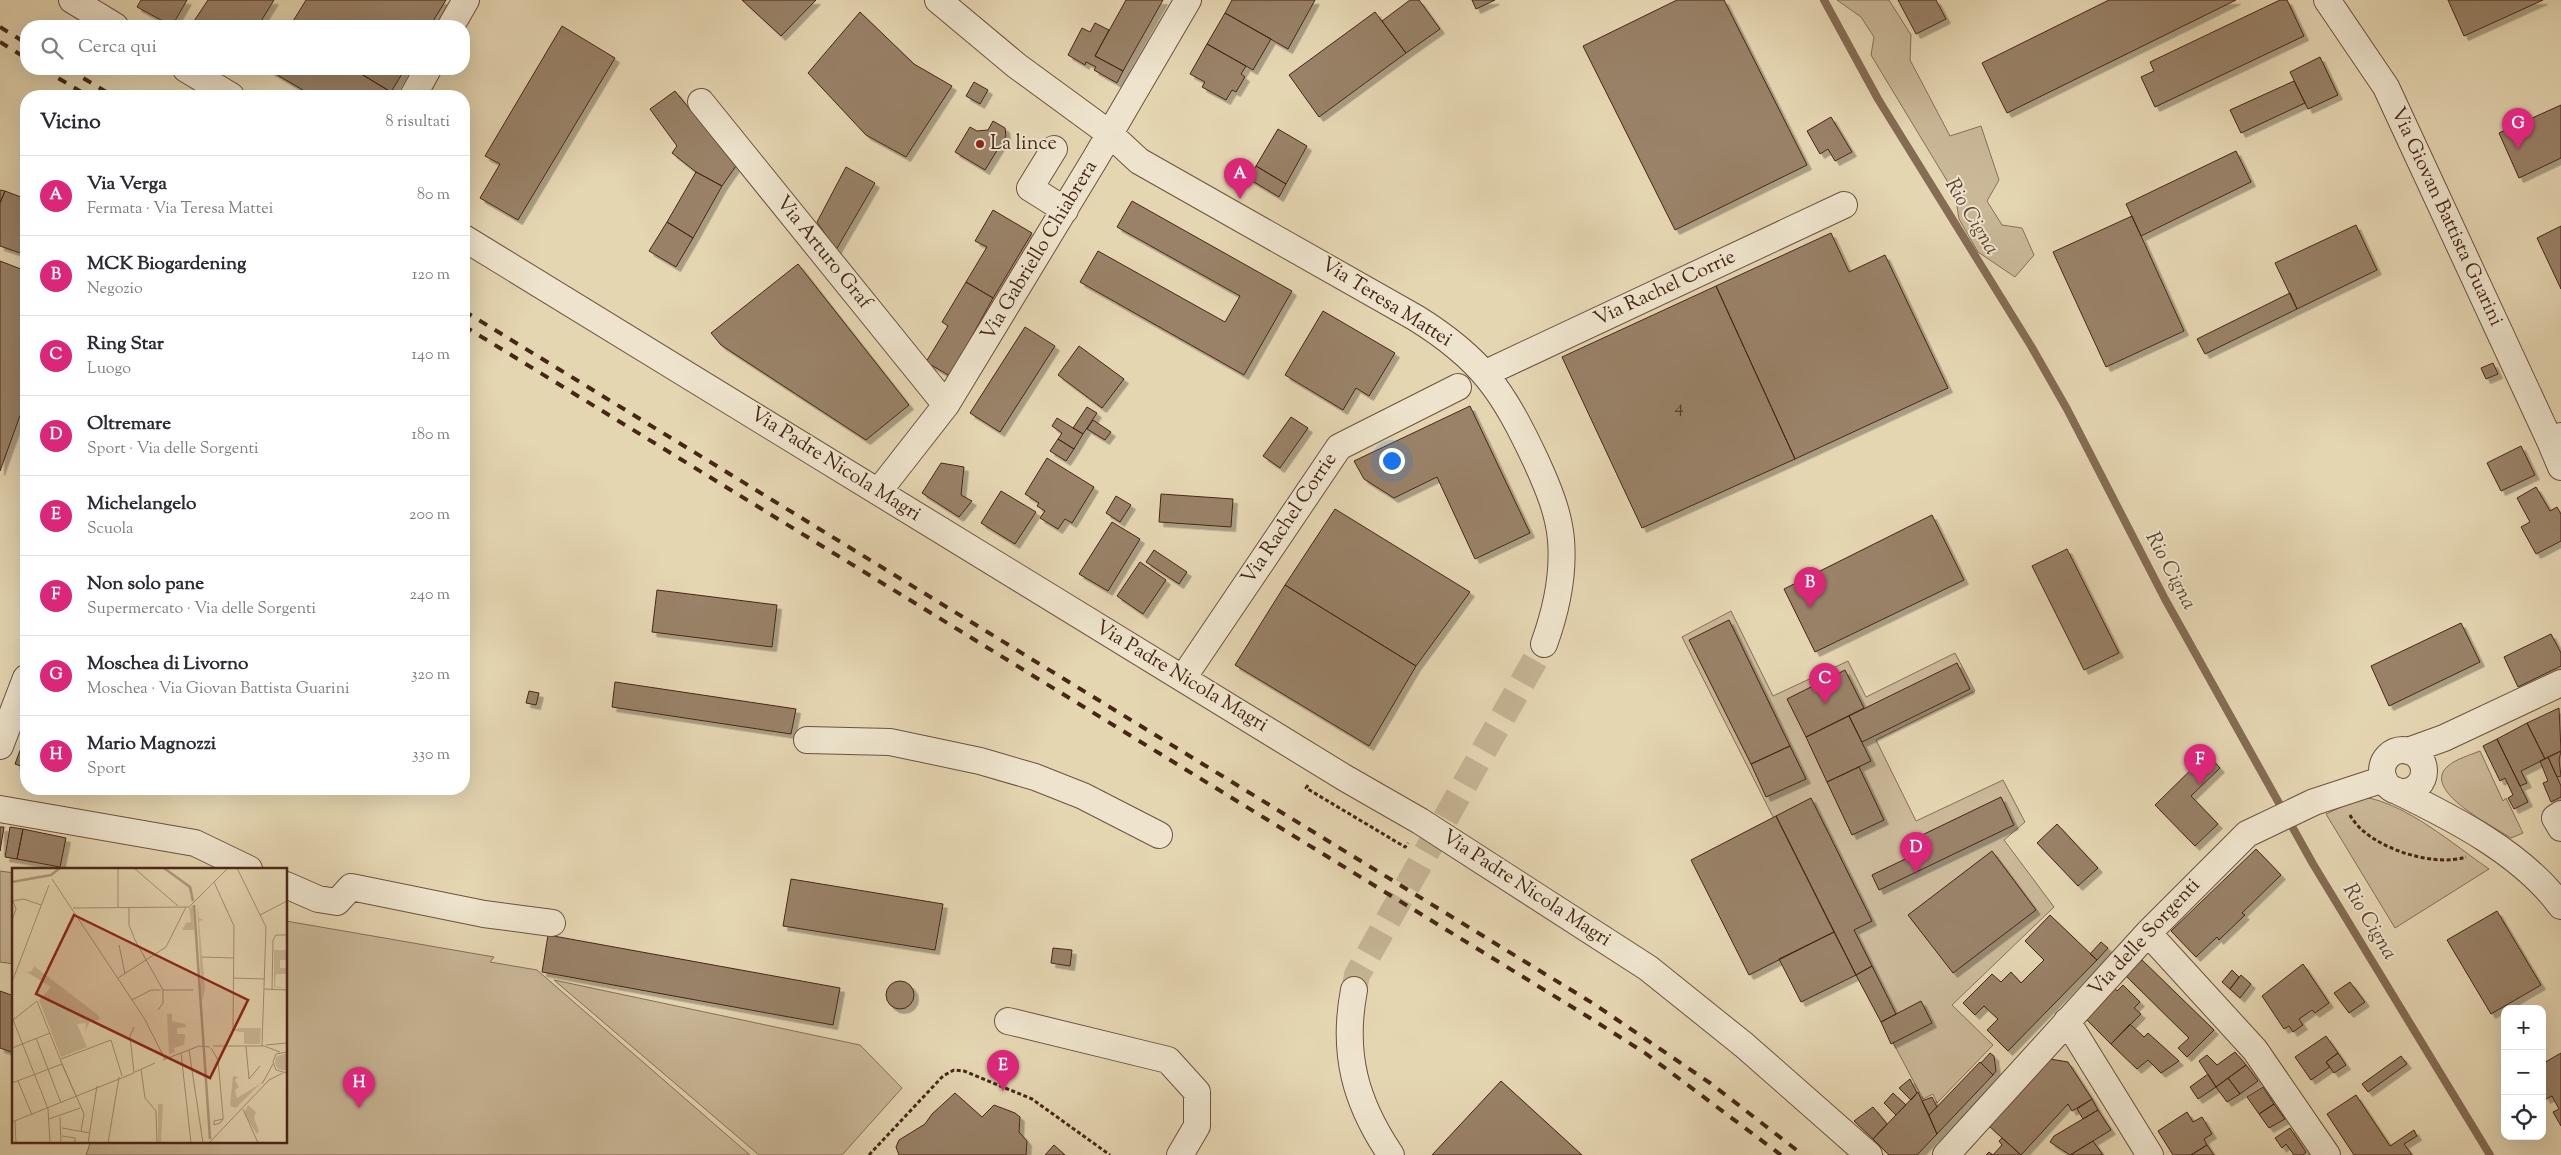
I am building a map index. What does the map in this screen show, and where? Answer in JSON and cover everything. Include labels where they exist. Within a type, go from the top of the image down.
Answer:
[{"type":"street","points":[[72,0],[105,20]]},
{"type":"street","points":[[454,20],[466,0]]},
{"type":"street","name":"Via Teresa Mattei","points":[[938,0],[1017,66],[1110,134],[1139,161],[1330,268],[1439,332],[1486,373],[1503,396],[1523,433],[1544,478],[1560,526],[1561,579],[1555,613],[1544,644]]},
{"type":"street","name":"Via Gabriello Chiabrera","points":[[878,492],[946,405],[1065,210],[1188,0]]},
{"type":"street","name":"Via Giovan Battista Guarini","points":[[2327,0],[2386,87],[2555,439],[2561,467]]},
{"type":"street","points":[[196,75],[221,90]]},
{"type":"street","points":[[416,90],[425,75]]},
{"type":"street","name":"Via Arturo Graf","points":[[701,102],[946,405]]},
{"type":"street","points":[[1054,149],[1030,188],[1065,210]]},
{"type":"street","name":"Via Rachel Corrie","points":[[1486,373],[1844,205]]},
{"type":"street","name":"Via Padre Nicola Magri","points":[[470,242],[1438,833],[1648,968],[1744,1045],[1870,1155]]},
{"type":"street","name":"Via Rachel Corrie","points":[[1183,678],[1339,446],[1458,387]]},
{"type":"street","points":[[2419,763],[2444,738],[2561,683]]},
{"type":"street","points":[[0,746],[20,694]]},
{"type":"street","points":[[808,740],[890,742],[980,761],[1036,777],[1083,796],[1159,835]]},
{"type":"street","points":[[2437,810],[2419,763],[2397,751],[2388,757],[2383,767],[2389,785],[2437,810],[2496,848],[2523,876],[2547,887],[2561,906]]},
{"type":"street","name":"Via delle Sorgenti","points":[[1946,1155],[2148,933],[2237,842],[2259,827],[2326,797],[2389,785],[2401,792],[2413,789],[2418,785],[2419,763]]},
{"type":"street","points":[[0,809],[195,844],[248,868]]},
{"type":"street","points":[[2561,814],[2555,818],[2561,828]]},
{"type":"street","points":[[288,886],[318,899],[337,902],[351,887],[484,914],[552,923]]},
{"type":"street","points":[[2148,933],[2255,1050],[2327,1155]]},
{"type":"street","points":[[1354,990],[1348,1036],[1354,1075],[1368,1115],[1391,1155]]},
{"type":"street","points":[[1008,1021],[1168,1060],[1197,1092],[1197,1126],[1180,1155]]},
{"type":"street","points":[[2067,1021],[2150,1155]]},
{"type":"path","points":[[1306,788],[1405,847]]},
{"type":"path","points":[[2326,797],[2356,827],[2376,841],[2401,853],[2455,861],[2496,848]]},
{"type":"path","points":[[869,1155],[943,1076],[954,1070],[964,1071],[1032,1099],[1110,1155]]},
{"type":"shaded area","points":[[1837,0],[1889,0],[1911,35],[1910,60],[1950,136],[1981,126],[1999,180],[1987,201],[2002,225],[2022,228],[2034,255],[2015,277],[1978,252],[1959,219],[1955,194],[1871,55],[1874,37],[1861,17]]},
{"type":"shaded area","points":[[1731,611],[1773,696],[1848,661],[1866,697],[1955,653],[1975,691],[1876,740],[1916,821],[2003,780],[2025,822],[2004,840],[2054,907],[1952,1005],[1993,1045],[1937,1103],[1933,1094],[1923,1099],[1771,813],[1682,637]]},
{"type":"shaded area","points":[[2480,751],[2503,801],[2506,798],[2523,833],[2511,838],[2463,807],[2451,797],[2444,786],[2442,776],[2448,766],[2459,759]]},
{"type":"shaded area","points":[[2363,797],[2396,807],[2413,816],[2489,869],[2395,928],[2326,814]]},
{"type":"shaded area","points":[[0,871],[12,873],[12,964],[0,962]]},
{"type":"shaded area","points":[[288,921],[494,957],[490,962],[537,970],[750,1155],[86,1155],[91,1142],[288,1142]]},
{"type":"shaded area","points":[[554,980],[860,1045],[902,1088],[842,1155],[759,1155]]},
{"type":"building","points":[[141,0],[187,0],[175,20],[161,20],[137,7]]},
{"type":"building","points":[[208,0],[274,0],[262,20],[195,20]]},
{"type":"building","points":[[306,0],[446,0],[434,20],[294,20]]},
{"type":"building","points":[[742,0],[816,0],[781,36]]},
{"type":"building","points":[[1126,0],[1163,0],[1123,71],[1095,56]]},
{"type":"building","points":[[1232,0],[1315,0],[1288,49],[1225,13]]},
{"type":"building","points":[[1410,0],[1419,0],[1440,29],[1406,53],[1382,21]]},
{"type":"building","points":[[1472,0],[1495,0],[1476,9]]},
{"type":"building","points":[[1677,0],[1724,0],[1807,165],[1675,230],[1583,46]]},
{"type":"building","points":[[1898,0],[1936,0],[1946,19],[1916,34]]},
{"type":"building","points":[[2109,0],[2236,0],[2007,113],[1982,63]]},
{"type":"building","points":[[2280,0],[2287,0],[2304,36],[2155,107],[2141,77],[2154,71],[2150,62]]},
{"type":"building","points":[[2448,0],[2543,0],[2464,36]]},
{"type":"building","points":[[860,12],[914,64],[952,86],[906,157],[866,135],[808,73]]},
{"type":"building","points":[[1375,12],[1406,53],[1319,117],[1289,75]]},
{"type":"building","points":[[1225,13],[1271,39],[1253,70],[1207,44]]},
{"type":"building","points":[[1095,23],[1109,30],[1095,56],[1123,71],[1117,83],[1094,70],[1096,67],[1086,62],[1085,65],[1068,55],[1082,28],[1090,32]]},
{"type":"building","points":[[562,26],[615,58],[518,220],[480,198],[500,164],[485,156]]},
{"type":"building","points":[[1207,44],[1246,66],[1241,74],[1245,77],[1236,92],[1232,90],[1226,100],[1202,87],[1205,82],[1190,74]]},
{"type":"building","points":[[2320,57],[2338,95],[2308,109],[2290,72]]},
{"type":"building","points":[[277,75],[363,75],[388,90],[303,90]]},
{"type":"building","points":[[363,75],[401,75],[392,90],[388,90]]},
{"type":"building","points":[[2294,81],[2305,103],[2241,133],[2230,110]]},
{"type":"building","points":[[974,82],[988,90],[980,104],[966,96]]},
{"type":"building","points":[[675,91],[736,166],[722,186],[696,172],[672,153],[677,146],[650,109]]},
{"type":"building","points":[[2561,105],[2561,158],[2519,178],[2499,133]]},
{"type":"building","points":[[1831,117],[1852,152],[1835,161],[1828,149],[1820,154],[1807,131]]},
{"type":"building","name":"La lince","points":[[993,121],[1005,128],[1006,136],[985,170],[955,152],[970,127],[977,131],[988,130]]},
{"type":"building","points":[[1278,129],[1307,146],[1286,184],[1256,166]]},
{"type":"building","points":[[2236,151],[2251,182],[2141,236],[2126,204]]},
{"type":"building","points":[[1256,166],[1286,184],[1279,197],[1249,179]]},
{"type":"building","points":[[846,167],[875,183],[836,250],[817,222]]},
{"type":"building","points":[[696,172],[722,186],[693,238],[667,222]]},
{"type":"building","points":[[0,190],[5,191],[0,203]]},
{"type":"building","points":[[5,191],[20,197],[20,253],[0,246],[0,203]]},
{"type":"building","points":[[1132,201],[1292,291],[1244,375],[1080,282],[1098,251],[1225,322],[1240,296],[1117,227]]},
{"type":"building","points":[[993,210],[1032,233],[993,298],[966,282],[987,247],[975,241]]},
{"type":"building","points":[[2132,216],[2184,331],[2106,367],[2053,252]]},
{"type":"building","points":[[667,222],[693,238],[676,267],[649,251]]},
{"type":"building","points":[[2356,225],[2377,270],[2297,309],[2275,263]]},
{"type":"building","points":[[2561,226],[2561,289],[2537,238]]},
{"type":"building","points":[[1831,233],[1849,272],[1885,255],[1948,388],[1795,459],[1716,286]]},
{"type":"building","points":[[0,261],[20,269],[20,416],[0,471]]},
{"type":"building","points":[[798,264],[909,405],[866,440],[721,345],[711,333]]},
{"type":"building","points":[[966,282],[993,298],[950,376],[926,362],[948,326],[942,322]]},
{"type":"building","points":[[1716,286],[1795,459],[1642,528],[1562,357]]},
{"type":"building","points":[[2290,293],[2297,309],[2205,354],[2197,339]]},
{"type":"building","points":[[1323,311],[1395,353],[1369,396],[1356,388],[1343,410],[1285,375]]},
{"type":"building","points":[[1025,327],[1055,346],[1000,432],[970,413]]},
{"type":"building","points":[[1079,346],[1124,379],[1102,408],[1058,375]]},
{"type":"building","points":[[2493,363],[2498,374],[2486,379],[2481,368]]},
{"type":"building","points":[[1470,406],[1530,533],[1475,559],[1437,477],[1394,498],[1364,479],[1354,461]]},
{"type":"building","points":[[1087,407],[1097,413],[1083,434],[1073,428]]},
{"type":"building","points":[[1291,417],[1308,428],[1280,468],[1263,456]]},
{"type":"building","points":[[1057,418],[1083,434],[1074,449],[1058,439],[1062,433],[1052,426]]},
{"type":"building","points":[[1093,420],[1111,432],[1105,440],[1087,429]]},
{"type":"building","points":[[1058,439],[1074,449],[1066,461],[1050,451]]},
{"type":"building","points":[[2521,446],[2535,475],[2501,491],[2487,463]]},
{"type":"building","points":[[1047,458],[1094,487],[1072,523],[1065,519],[1058,529],[1040,518],[1045,511],[1037,506],[1039,503],[1025,494]]},
{"type":"building","points":[[941,463],[964,467],[961,495],[972,501],[959,517],[922,493]]},
{"type":"building","points":[[2536,487],[2550,511],[2557,507],[2561,514],[2561,541],[2536,554],[2521,527],[2530,522],[2517,498]]},
{"type":"building","points":[[1001,491],[1036,512],[1015,544],[981,523]]},
{"type":"building","points":[[1161,494],[1233,499],[1231,527],[1159,522]]},
{"type":"building","points":[[1116,496],[1131,505],[1120,522],[1106,513]]},
{"type":"building","points":[[1335,509],[1470,592],[1416,666],[1285,585]]},
{"type":"building","points":[[1932,515],[1964,580],[1815,652],[1784,589]]},
{"type":"building","points":[[1112,522],[1140,539],[1108,591],[1079,574]]},
{"type":"building","points":[[2067,549],[2119,653],[2084,670],[2032,566]]},
{"type":"building","points":[[1154,550],[1187,572],[1179,584],[1146,562]]},
{"type":"building","points":[[1140,562],[1166,580],[1143,614],[1117,596]]},
{"type":"building","points":[[1285,585],[1416,666],[1369,746],[1235,665]]},
{"type":"building","points":[[657,590],[777,605],[772,647],[652,632]]},
{"type":"building","points":[[1729,620],[1790,746],[1751,764],[1689,640]]},
{"type":"building","points":[[2461,623],[2480,662],[2389,706],[2371,666]]},
{"type":"building","points":[[2551,634],[2561,653],[2561,666],[2518,687],[2504,657]]},
{"type":"building","points":[[1957,663],[1970,689],[1862,742],[1849,716]]},
{"type":"building","points":[[1845,670],[1864,708],[1806,737],[1787,699]]},
{"type":"building","points":[[615,682],[796,709],[791,734],[612,707]]},
{"type":"building","points":[[529,691],[539,693],[536,705],[526,703]]},
{"type":"building","points":[[2559,708],[2561,751],[2545,759],[2527,723]]},
{"type":"building","points":[[1849,716],[1871,761],[1827,782],[1806,737]]},
{"type":"building","points":[[2527,723],[2545,759],[2521,771],[2527,783],[2520,786],[2497,739]]},
{"type":"building","points":[[2497,739],[2528,802],[2514,809],[2508,798],[2513,795],[2505,778],[2500,781],[2483,746]]},
{"type":"building","points":[[1790,746],[1806,779],[1766,797],[1751,764]]},
{"type":"building","points":[[20,751],[20,766],[15,764]]},
{"type":"building","points":[[2561,751],[2559,760],[2561,776],[2557,777],[2548,757]]},
{"type":"building","points":[[2207,754],[2220,768],[2191,796],[2218,824],[2195,846],[2155,805]]},
{"type":"building","points":[[2548,757],[2561,786],[2561,797],[2551,802],[2543,783],[2548,781],[2540,761]]},
{"type":"building","points":[[1859,767],[1884,820],[1852,835],[1827,782]]},
{"type":"building","points":[[2001,797],[2014,825],[1879,890],[1872,875],[1924,850],[1918,837]]},
{"type":"building","points":[[1811,798],[1872,921],[1854,930],[1872,966],[1856,975],[1776,816]]},
{"type":"building","points":[[1776,816],[1834,932],[1749,975],[1691,860]]},
{"type":"building","points":[[2057,824],[2098,868],[2078,886],[2037,843]]},
{"type":"building","points":[[0,827],[4,827],[0,851]]},
{"type":"building","points":[[10,827],[23,829],[17,859],[5,857]]},
{"type":"building","points":[[23,829],[66,838],[60,867],[17,859]]},
{"type":"building","points":[[2256,849],[2281,875],[2242,913],[2245,915],[2219,940],[2217,937],[2196,957],[2171,931]]},
{"type":"building","points":[[1992,851],[2036,910],[1953,973],[1908,915]]},
{"type":"building","points":[[791,879],[943,904],[935,950],[783,926]]},
{"type":"building","points":[[2497,911],[2541,985],[2507,1005],[2501,1005],[2501,1008],[2491,1014],[2447,940]]},
{"type":"building","points":[[2050,915],[2097,960],[2008,1051],[1987,1030],[1998,1019],[1984,1006],[1975,1015],[1963,1003],[1992,974],[2001,982],[2011,972],[2021,983],[2044,960],[2025,941]]},
{"type":"building","points":[[1834,932],[1856,975],[1801,1002],[1779,959]]},
{"type":"building","points":[[548,935],[840,988],[833,1025],[542,972]]},
{"type":"building","points":[[2101,942],[2108,948],[2097,960],[2090,954]]},
{"type":"building","points":[[1053,948],[1072,950],[1070,966],[1051,963]]},
{"type":"building","points":[[2142,960],[2214,1030],[2187,1057],[2178,1048],[2189,1038],[2126,976]]},
{"type":"building","points":[[2303,964],[2329,1003],[2315,1013],[2312,1010],[2299,1019],[2303,1025],[2293,1032],[2289,1026],[2284,1029],[2262,996]]},
{"type":"building","points":[[1872,966],[1896,1014],[1881,1022],[1856,975]]},
{"type":"building","points":[[2232,970],[2239,977],[2230,989],[2222,982]]},
{"type":"building","points":[[2241,975],[2251,984],[2240,998],[2230,989]]},
{"type":"building","points":[[900,981],[910,985],[914,995],[910,1005],[900,1009],[890,1005],[886,995],[890,985]]},
{"type":"building","points":[[2350,982],[2365,1002],[2349,1013],[2334,993]]},
{"type":"building","points":[[2123,985],[2140,1002],[2134,1008],[2141,1014],[2111,1044],[2083,1016],[2113,986],[2117,991]]},
{"type":"building","points":[[0,991],[12,995],[12,1052],[0,1048]]},
{"type":"building","points":[[1921,1001],[1932,1023],[1891,1044],[1881,1022]]},
{"type":"building","points":[[2130,1024],[2144,1037],[2148,1033],[2179,1061],[2161,1073],[2148,1060],[2137,1069],[2111,1044]]},
{"type":"building","points":[[2326,1036],[2338,1053],[2326,1062],[2330,1067],[2311,1080],[2295,1057]]},
{"type":"building","points":[[2235,1052],[2246,1065],[2216,1087],[2199,1061],[2207,1055],[2217,1065]]},
{"type":"building","points":[[1990,1053],[1994,1056],[1996,1071],[1993,1075],[1981,1063]]},
{"type":"building","points":[[2338,1053],[2346,1065],[2334,1073],[2326,1062]]},
{"type":"building","points":[[2561,1053],[2561,1126],[2553,1112],[2559,1109],[2552,1096],[2546,1099],[2546,1062]]},
{"type":"building","points":[[2401,1056],[2407,1064],[2368,1092],[2362,1084]]},
{"type":"building","points":[[2050,1059],[2068,1062],[2092,1099],[2072,1111],[2068,1104],[2021,1155],[1989,1126]]},
{"type":"building","points":[[1980,1062],[1993,1075],[1937,1134],[1929,1115]]},
{"type":"building","points":[[2246,1065],[2258,1081],[2240,1094],[2228,1078]]},
{"type":"building","points":[[2208,1074],[2216,1087],[2198,1099],[2190,1087]]},
{"type":"building","points":[[2228,1078],[2240,1094],[2227,1102],[2216,1087]]},
{"type":"building","points":[[1910,1079],[1917,1093],[1911,1100],[1899,1088]]},
{"type":"building","points":[[1501,1081],[1582,1155],[1432,1155]]},
{"type":"building","points":[[2263,1087],[2274,1104],[2259,1114],[2247,1097]]},
{"type":"building","points":[[1918,1092],[1937,1134],[1917,1155],[1889,1155],[1873,1139]]},
{"type":"building","points":[[955,1093],[982,1117],[994,1105],[1015,1113],[1020,1117],[1019,1132],[1027,1141],[1026,1155],[899,1155],[896,1147],[899,1140],[925,1124],[932,1114]]},
{"type":"building","points":[[1893,1093],[1906,1105],[1896,1115],[1884,1103]]},
{"type":"building","points":[[2356,1095],[2390,1146],[2414,1130],[2417,1136],[2404,1144],[2412,1155],[2354,1155],[2327,1114]]},
{"type":"building","points":[[1932,1097],[1937,1107],[1929,1115],[1922,1101]]},
{"type":"building","points":[[2092,1099],[2098,1110],[2083,1119],[2077,1109]]},
{"type":"building","points":[[2274,1104],[2285,1119],[2269,1128],[2259,1114]]},
{"type":"building","points":[[1873,1107],[1887,1124],[1873,1139],[1854,1121]]},
{"type":"building","points":[[2098,1110],[2111,1130],[2070,1155],[2050,1142],[2054,1136]]},
{"type":"building","points":[[2187,1112],[2193,1122],[2202,1117],[2212,1134],[2204,1139],[2207,1145],[2191,1155],[2173,1155],[2158,1131]]},
{"type":"building","points":[[2290,1128],[2306,1152],[2303,1155],[2294,1155],[2286,1144],[2282,1148],[2275,1138]]},
{"type":"building","points":[[2002,1138],[2021,1155],[1993,1155],[2002,1145],[1999,1141]]},
{"type":"building","points":[[2093,1141],[2103,1155],[2070,1155]]},
{"type":"building","points":[[1054,1145],[1065,1155],[1045,1155]]},
{"type":"building","points":[[2207,1145],[2214,1155],[2191,1155]]},
{"type":"waterway","name":"Rio Cigna","points":[[1824,0],[1878,99],[2031,346],[2067,409],[2165,599],[2313,864],[2490,1155]]},
{"type":"tunnel","points":[[1354,990],[1357,975],[1544,644]]},
{"type":"railway","points":[[0,27],[20,39]]},
{"type":"railway","points":[[0,42],[20,54]]},
{"type":"railway","points":[[53,75],[78,90]]},
{"type":"railway","points":[[78,75],[103,90]]},
{"type":"railway","points":[[470,315],[1594,1004],[1710,1083],[1803,1155]]},
{"type":"railway","points":[[470,330],[1590,1018],[1645,1053],[1781,1155]]},
{"type":"place","name":"La lince","points":[[980,144]]},
{"type":"place","name":"Moschea di Livorno","points":[[2518,149]]},
{"type":"place","name":"Via Verga","points":[[1240,199]]},
{"type":"place","name":"MCK Biogardening","points":[[1810,608]]},
{"type":"place","name":"Ring Star","points":[[1825,704]]},
{"type":"place","name":"Non solo pane","points":[[2200,785]]},
{"type":"place","name":"Oltremare","points":[[1916,873]]},
{"type":"place","name":"Michelangelo","points":[[1003,1091]]},
{"type":"place","name":"Mario Magnozzi","points":[[359,1108]]}]
